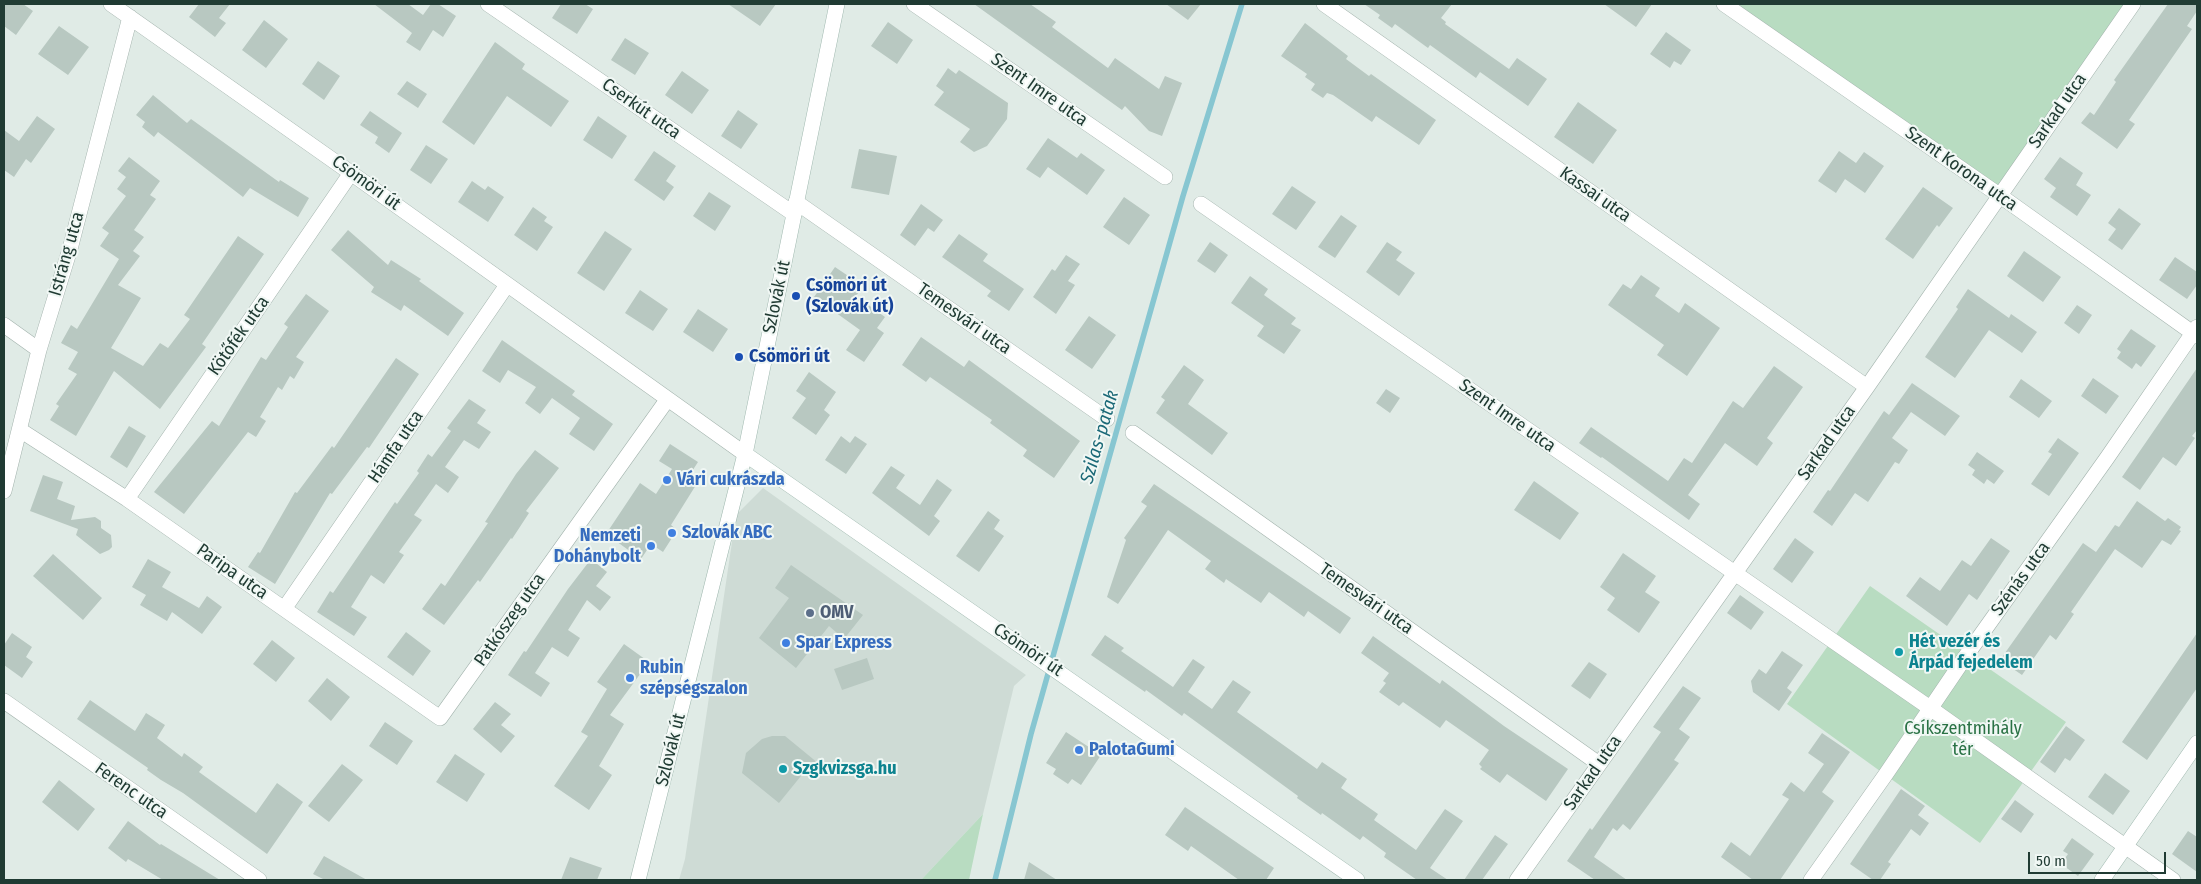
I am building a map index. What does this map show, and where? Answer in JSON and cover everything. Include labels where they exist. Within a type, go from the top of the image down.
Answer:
[{"type":"street","name":"Csömöri út","points":[[111,4],[352,172],[667,400],[1068,677],[1357,880]]},
{"type":"street","name":"Cserkút utca","points":[[488,4],[795,208]]},
{"type":"street","name":"Szlovák út","points":[[638,880],[745,454],[837,4]]},
{"type":"street","name":"Szent Imre utca","points":[[914,4],[1165,177]]},
{"type":"street","name":"Kassai utca","points":[[1324,4],[1867,387]]},
{"type":"street","name":"Szent Korona utca","points":[[1724,4],[2196,332]]},
{"type":"street","name":"Sarkad utca","points":[[1518,880],[1867,387],[2133,4]]},
{"type":"street","name":"Istráng utca","points":[[4,490],[39,350],[70,249],[130,17]]},
{"type":"street","name":"Kötőfék utca","points":[[127,499],[352,172]]},
{"type":"street","name":"Szent Imre utca","points":[[1201,204],[1930,708]]},
{"type":"street","name":"Temesvári utca","points":[[795,208],[1107,418]]},
{"type":"street","name":"Hámfa utca","points":[[284,609],[507,285]]},
{"type":"street","points":[[4,325],[39,350]]},
{"type":"street","name":"Szénás utca","points":[[1811,880],[1930,708],[2196,332]]},
{"type":"street","name":"Patkószeg utca","points":[[440,718],[667,400]]},
{"type":"street","name":"Paripa utca","points":[[20,430],[127,499],[440,718]]},
{"type":"street","name":"Temesvári utca","points":[[1133,433],[1599,764]]},
{"type":"street","name":"Ferenc utca","points":[[4,701],[259,880]]},
{"type":"street","points":[[1930,708],[2173,880]]},
{"type":"street","points":[[2102,880],[2197,743]]},
{"type":"shaded area","points":[[763,488],[1026,675],[1014,686],[983,814],[921,880],[679,880],[685,859],[736,515]]},
{"type":"green space","points":[[1724,4],[2133,4],[1999,195]]},
{"type":"green space","name":"Csíkszentmihály tér","points":[[1870,586],[2066,722],[1980,843],[1787,704]]},
{"type":"green space","points":[[983,814],[969,880],[921,880]]},
{"type":"building","points":[[4,4],[23,4],[33,11],[16,35],[4,26]]},
{"type":"building","points":[[199,4],[230,4],[219,18],[226,23],[215,37],[189,17]]},
{"type":"building","points":[[374,4],[408,4],[423,15],[431,4],[438,4],[456,16],[443,37],[433,30],[420,51],[406,42],[412,33]]},
{"type":"building","points":[[561,4],[585,4],[593,9],[577,34],[552,18]]},
{"type":"building","points":[[728,4],[776,4],[760,26]]},
{"type":"building","points":[[974,4],[1030,4],[1056,22],[1052,27],[1108,68],[1115,58],[1159,89],[1165,76],[1182,83],[1162,136],[1149,131],[1125,106],[1122,110]]},
{"type":"building","points":[[1166,4],[1201,4],[1188,20]]},
{"type":"building","points":[[1364,4],[1452,4],[1441,18],[1446,22],[1445,24],[1509,69],[1517,58],[1547,79],[1528,106],[1480,72],[1476,78],[1430,45],[1428,48],[1395,24],[1392,28],[1378,18],[1380,15]]},
{"type":"building","points":[[1604,4],[1652,4],[1636,27]]},
{"type":"building","points":[[2168,4],[2197,4],[2197,11],[2187,26],[2192,29],[2129,120],[2135,124],[2117,149],[2081,123],[2090,112],[2094,115],[2116,82],[2114,80]]},
{"type":"building","points":[[264,20],[288,39],[266,68],[242,50]]},
{"type":"building","points":[[888,22],[913,40],[897,64],[871,46]]},
{"type":"building","points":[[1305,23],[1348,56],[1346,59],[1369,76],[1371,74],[1436,120],[1419,145],[1376,116],[1372,122],[1333,95],[1327,93],[1323,98],[1311,90],[1315,84],[1305,77],[1307,74],[1281,56]]},
{"type":"building","points":[[59,26],[89,47],[68,75],[38,54]]},
{"type":"building","points":[[1666,32],[1691,50],[1681,65],[1674,61],[1670,68],[1650,54]]},
{"type":"building","points":[[625,38],[649,53],[635,75],[611,60]]},
{"type":"building","points":[[495,42],[525,64],[522,69],[569,101],[551,127],[507,96],[474,145],[442,122]]},
{"type":"building","points":[[318,61],[340,76],[324,100],[302,84]]},
{"type":"building","points":[[948,68],[956,74],[959,70],[1008,103],[1007,119],[987,146],[974,152],[960,142],[970,129],[934,105],[944,92],[936,86]]},
{"type":"building","points":[[682,71],[709,90],[692,114],[665,95]]},
{"type":"building","points":[[407,81],[427,94],[418,108],[397,94]]},
{"type":"building","points":[[153,95],[187,123],[191,119],[279,182],[280,180],[309,198],[298,217],[250,188],[243,197],[158,132],[154,137],[142,127],[145,122],[136,115]]},
{"type":"building","points":[[1578,102],[1617,130],[1593,164],[1554,137]]},
{"type":"building","points":[[738,110],[758,124],[741,149],[721,136]]},
{"type":"building","points":[[370,111],[402,133],[389,153],[375,143],[378,137],[360,125]]},
{"type":"building","points":[[37,116],[55,129],[31,163],[26,159],[14,177],[4,170],[4,130],[19,141]]},
{"type":"building","points":[[598,116],[627,136],[612,159],[583,140]]},
{"type":"building","points":[[1048,138],[1077,158],[1081,153],[1105,170],[1087,195],[1048,167],[1040,178],[1026,169]]},
{"type":"building","points":[[426,145],[448,159],[431,184],[410,170]]},
{"type":"building","points":[[859,149],[897,156],[889,195],[851,188]]},
{"type":"building","points":[[654,151],[676,166],[666,181],[674,187],[664,201],[634,180]]},
{"type":"building","points":[[1839,151],[1856,163],[1864,152],[1884,166],[1865,193],[1845,179],[1836,193],[1818,181]]},
{"type":"building","points":[[129,157],[160,181],[150,195],[156,199],[134,230],[144,237],[133,251],[140,256],[118,285],[141,298],[111,348],[143,366],[160,343],[168,348],[190,319],[184,315],[238,236],[264,254],[202,344],[206,347],[160,409],[114,371],[76,436],[50,420],[59,406],[56,404],[77,374],[68,369],[78,352],[61,343],[71,325],[77,329],[119,259],[100,246],[109,233],[102,228],[126,196],[117,189],[126,177],[118,171]]},
{"type":"building","points":[[2060,157],[2083,173],[2076,185],[2091,195],[2077,216],[2050,197],[2056,188],[2044,179]]},
{"type":"building","points":[[472,181],[485,190],[488,186],[504,197],[488,222],[458,202]]},
{"type":"building","points":[[1292,186],[1316,202],[1296,230],[1272,214]]},
{"type":"building","points":[[1923,187],[1953,208],[1939,227],[1937,225],[1913,259],[1885,239]]},
{"type":"building","points":[[709,192],[731,206],[715,231],[693,216]]},
{"type":"building","points":[[1124,197],[1150,215],[1129,245],[1103,227]]},
{"type":"building","points":[[921,204],[943,220],[934,232],[928,228],[915,246],[900,235]]},
{"type":"building","points":[[533,207],[547,217],[544,221],[553,227],[537,251],[514,235]]},
{"type":"building","points":[[2119,208],[2141,224],[2122,250],[2108,240],[2116,229],[2108,223]]},
{"type":"building","points":[[1341,215],[1357,226],[1335,258],[1318,247]]},
{"type":"building","points":[[348,230],[388,265],[391,260],[421,279],[419,281],[464,313],[448,336],[404,305],[401,311],[371,292],[374,287],[331,250]]},
{"type":"building","points":[[605,231],[632,249],[604,291],[577,273]]},
{"type":"building","points":[[959,234],[988,254],[983,261],[1024,289],[1009,311],[987,296],[991,291],[942,257]]},
{"type":"building","points":[[1210,242],[1228,255],[1215,273],[1197,261]]},
{"type":"building","points":[[1387,242],[1402,252],[1396,260],[1415,273],[1399,296],[1366,272]]},
{"type":"building","points":[[2024,251],[2061,277],[2043,302],[2007,276]]},
{"type":"building","points":[[1066,255],[1080,264],[1068,281],[1075,285],[1056,314],[1033,297],[1052,269],[1055,271]]},
{"type":"building","points":[[2175,257],[2197,272],[2197,285],[2187,299],[2159,280]]},
{"type":"building","points":[[835,267],[863,286],[856,296],[885,317],[877,328],[884,333],[864,362],[846,350],[860,330],[814,297]]},
{"type":"building","points":[[1641,275],[1660,288],[1655,296],[1679,313],[1685,303],[1720,328],[1687,376],[1657,355],[1664,345],[1608,305],[1623,284],[1631,289]]},
{"type":"building","points":[[1250,276],[1268,289],[1264,295],[1296,318],[1291,324],[1301,330],[1284,354],[1257,336],[1264,326],[1231,303]]},
{"type":"building","points":[[1968,289],[2009,318],[2011,314],[2037,332],[2022,353],[1989,330],[1955,378],[1925,357],[1958,309],[1956,307]]},
{"type":"building","points":[[640,290],[668,309],[653,331],[625,313]]},
{"type":"building","points":[[306,294],[329,311],[296,357],[304,362],[294,379],[290,376],[282,390],[278,387],[260,417],[266,421],[256,437],[248,432],[184,514],[154,492],[212,421],[219,426],[261,357],[266,360],[288,327],[284,324]]},
{"type":"building","points":[[2077,305],[2092,315],[2079,334],[2064,323]]},
{"type":"building","points":[[698,309],[728,329],[713,352],[683,332]]},
{"type":"building","points":[[1089,316],[1116,335],[1092,369],[1065,350]]},
{"type":"building","points":[[2131,329],[2156,346],[2141,367],[2136,363],[2132,369],[2117,358],[2121,352],[2117,349]]},
{"type":"building","points":[[921,337],[964,367],[969,360],[1080,441],[1054,478],[1023,456],[1027,450],[990,423],[992,420],[930,377],[926,382],[902,365]]},
{"type":"building","points":[[502,340],[575,391],[572,395],[613,424],[594,451],[569,434],[580,418],[552,398],[540,414],[525,403],[536,387],[508,370],[500,383],[482,371]]},
{"type":"building","points":[[396,358],[419,374],[369,448],[367,447],[332,494],[330,493],[275,584],[248,567],[258,552],[260,553],[295,492],[297,493],[332,446],[334,448]]},
{"type":"building","points":[[1184,365],[1204,380],[1188,404],[1228,433],[1212,455],[1156,413],[1165,400],[1161,397]]},
{"type":"building","points":[[1774,366],[1803,387],[1767,438],[1773,443],[1757,466],[1725,443],[1688,495],[1700,504],[1689,520],[1602,457],[1579,443],[1591,427],[1668,481],[1684,458],[1692,463],[1733,401],[1743,408]]},
{"type":"building","points":[[2197,368],[2197,430],[2192,436],[2195,438],[2176,466],[2163,457],[2140,490],[2122,477]]},
{"type":"building","points":[[809,372],[836,392],[824,410],[830,415],[816,435],[792,418],[806,398],[796,391]]},
{"type":"building","points":[[2093,378],[2119,396],[2106,414],[2081,396]]},
{"type":"building","points":[[2021,379],[2052,401],[2039,418],[2009,397]]},
{"type":"building","points":[[1912,383],[1960,416],[1945,436],[1911,412],[1892,438],[1908,450],[1899,464],[1895,462],[1868,502],[1855,493],[1832,526],[1813,512],[1828,490],[1830,491],[1884,411],[1889,415]]},
{"type":"building","points":[[1386,389],[1400,398],[1390,413],[1376,403]]},
{"type":"building","points":[[469,399],[486,410],[477,423],[491,432],[479,449],[464,440],[445,467],[459,477],[448,493],[436,484],[414,515],[422,520],[399,552],[404,555],[384,584],[371,575],[351,607],[367,617],[354,636],[317,612],[330,591],[333,593],[395,502],[397,504],[419,473],[417,471],[428,454],[432,457],[451,431],[447,428]]},
{"type":"building","points":[[129,426],[146,436],[127,468],[110,457]]},
{"type":"building","points":[[841,436],[850,443],[855,436],[867,444],[846,474],[825,460]]},
{"type":"building","points":[[2058,438],[2079,453],[2049,496],[2031,484],[2052,454],[2048,452]]},
{"type":"building","points":[[670,444],[698,462],[687,479],[696,485],[671,525],[677,530],[663,552],[651,544],[641,559],[606,534],[640,483],[656,494],[672,469],[659,461]]},
{"type":"building","points":[[535,450],[559,468],[526,511],[529,513],[512,539],[480,582],[478,580],[444,625],[422,609],[441,583],[445,586],[488,523],[485,522],[516,474]]},
{"type":"building","points":[[1977,452],[2004,471],[1994,484],[1987,479],[1984,484],[1972,475],[1975,470],[1968,465]]},
{"type":"building","points":[[891,466],[905,475],[896,488],[920,505],[937,479],[952,490],[934,516],[940,521],[929,536],[872,493]]},
{"type":"building","points":[[43,475],[63,482],[57,499],[75,506],[71,520],[95,517],[101,521],[101,528],[111,535],[112,547],[109,550],[100,554],[76,535],[78,529],[30,511]]},
{"type":"building","points":[[1534,481],[1579,513],[1560,540],[1514,510]]},
{"type":"building","points":[[1154,484],[1351,618],[1340,634],[1308,611],[1304,617],[1269,592],[1261,603],[1226,579],[1224,583],[1205,569],[1211,561],[1168,530],[1118,604],[1107,597],[1126,540],[1124,538],[1147,506],[1141,502]]},
{"type":"building","points":[[2137,501],[2165,521],[2168,518],[2181,527],[2179,530],[2181,531],[2171,545],[2162,540],[2142,568],[2115,549],[2071,612],[2074,614],[2056,640],[2050,635],[2022,675],[2000,660],[2083,543],[2096,552],[2115,525],[2119,527]]},
{"type":"building","points":[[988,511],[1000,520],[994,529],[1004,536],[979,572],[956,556]]},
{"type":"building","points":[[1795,538],[1814,552],[1792,583],[1773,569]]},
{"type":"building","points":[[1991,538],[2010,551],[1977,600],[1969,594],[1947,626],[1906,596],[1920,577],[1940,591],[1962,560],[1971,566]]},
{"type":"building","points":[[1623,553],[1656,576],[1645,592],[1660,602],[1639,633],[1607,610],[1615,598],[1600,587]]},
{"type":"building","points":[[53,554],[102,598],[83,620],[33,576]]},
{"type":"building","points":[[148,559],[171,572],[162,587],[199,608],[207,596],[222,607],[202,634],[172,612],[167,621],[140,605],[146,595],[132,587]]},
{"type":"building","points":[[591,559],[607,572],[596,586],[611,597],[600,611],[587,600],[568,630],[580,638],[568,657],[552,647],[535,673],[550,683],[541,697],[508,675]]},
{"type":"building","points":[[791,565],[863,615],[844,639],[829,626],[796,668],[759,638],[789,598],[775,588]]},
{"type":"building","points":[[1740,595],[1764,612],[1751,630],[1727,613]]},
{"type":"building","points":[[406,632],[431,651],[413,676],[387,657]]},
{"type":"building","points":[[12,633],[32,647],[26,657],[33,662],[22,678],[4,665],[4,645]]},
{"type":"building","points":[[2197,633],[2197,688],[2147,760],[2122,742]]},
{"type":"building","points":[[1105,635],[1124,648],[1121,651],[1173,687],[1193,659],[1205,667],[1188,692],[1212,709],[1233,680],[1251,692],[1237,712],[1317,769],[1322,762],[1347,779],[1341,788],[1378,814],[1374,820],[1416,850],[1445,809],[1463,821],[1430,868],[1448,880],[1417,880],[1384,857],[1386,853],[1363,836],[1360,840],[1322,813],[1321,815],[1297,798],[1298,796],[1184,713],[1182,716],[1146,690],[1145,692],[1091,655]]},
{"type":"building","points":[[1373,636],[1440,684],[1442,680],[1504,726],[1568,769],[1546,801],[1507,774],[1500,783],[1480,769],[1482,767],[1479,764],[1489,750],[1446,720],[1440,728],[1403,702],[1399,706],[1379,692],[1386,683],[1383,681],[1389,673],[1361,653]]},
{"type":"building","points":[[272,640],[295,658],[276,682],[253,664]]},
{"type":"building","points":[[624,644],[649,662],[610,715],[624,724],[599,766],[612,775],[589,810],[554,786],[588,736],[581,732],[607,689],[597,682]]},
{"type":"building","points":[[1782,651],[1803,665],[1787,688],[1792,692],[1779,711],[1753,692],[1751,681],[1759,669],[1766,674]]},
{"type":"building","points":[[867,658],[874,679],[842,690],[834,669]]},
{"type":"building","points":[[1589,662],[1607,674],[1590,699],[1571,686]]},
{"type":"building","points":[[327,678],[350,697],[331,721],[308,701]]},
{"type":"building","points":[[1683,686],[1701,698],[1679,729],[1690,737],[1674,760],[1679,763],[1630,830],[1623,824],[1617,831],[1613,828],[1594,857],[1627,880],[1595,880],[1567,861],[1590,828],[1592,830],[1661,732],[1653,727]]},
{"type":"building","points":[[90,700],[135,731],[146,713],[165,725],[157,738],[182,757],[184,753],[203,767],[199,772],[256,813],[277,783],[303,802],[267,854],[77,719]]},
{"type":"building","points":[[495,702],[511,714],[501,725],[515,736],[501,753],[473,729]]},
{"type":"building","points":[[385,722],[413,741],[397,765],[369,746]]},
{"type":"building","points":[[2066,726],[2085,740],[2070,761],[2065,758],[2055,773],[2040,762]]},
{"type":"building","points":[[1066,732],[1101,755],[1081,785],[1072,779],[1068,784],[1053,774],[1056,769],[1046,763]]},
{"type":"building","points":[[1822,733],[1850,752],[1822,792],[1834,801],[1780,880],[1753,880],[1721,857],[1731,842],[1750,856],[1789,799],[1782,795],[1791,782],[1804,792],[1824,764],[1808,753]]},
{"type":"building","name":"Szgkvizsga.hu","points":[[772,736],[785,736],[824,768],[815,779],[805,771],[779,803],[742,773],[746,753],[762,739]]},
{"type":"building","points":[[455,754],[485,774],[467,802],[436,782]]},
{"type":"building","points":[[342,764],[363,780],[329,822],[308,806]]},
{"type":"building","points":[[2105,773],[2130,791],[2113,815],[2088,797]]},
{"type":"building","points":[[59,780],[95,809],[78,831],[42,802]]},
{"type":"building","points":[[1901,789],[1925,806],[1918,815],[1929,823],[1920,836],[1911,829],[1888,862],[1891,864],[1880,880],[1873,880],[1850,864]]},
{"type":"building","points":[[2015,800],[2034,814],[2021,833],[2001,819]]},
{"type":"building","points":[[1185,807],[1274,868],[1266,880],[1239,880],[1191,846],[1188,851],[1165,835]]},
{"type":"building","points":[[128,821],[160,845],[220,880],[163,880],[128,859],[126,862],[108,848]]},
{"type":"building","points":[[2188,831],[2197,837],[2197,872],[2172,854]]},
{"type":"building","points":[[1495,835],[1508,844],[1482,880],[1464,880]]},
{"type":"building","points":[[2072,838],[2094,854],[2078,876],[2061,864],[2068,854],[2063,851]]},
{"type":"building","points":[[324,856],[367,880],[325,880],[313,874]]},
{"type":"building","points":[[570,857],[602,868],[597,880],[561,880]]},
{"type":"building","points":[[1029,862],[1057,880],[1024,880]]},
{"type":"waterway","name":"Szilas-patak","points":[[995,880],[1031,734],[1183,196],[1242,4]]},
{"type":"place","name":"Csömöri út (Szlovák út)","points":[[796,296]]},
{"type":"place","name":"Csömöri út","points":[[739,357]]},
{"type":"place","name":"Vári cukrászda","points":[[667,480]]},
{"type":"place","name":"Szlovák ABC","points":[[672,533]]},
{"type":"place","name":"Nemzeti Dohánybolt","points":[[651,546]]},
{"type":"place","name":"OMV","points":[[810,613]]},
{"type":"place","name":"Spar Express","points":[[786,643]]},
{"type":"place","name":"Hét vezér és Árpád fejedelem","points":[[1899,652]]},
{"type":"place","name":"Rubin szépségszalon","points":[[630,678]]},
{"type":"place","name":"PalotaGumi","points":[[1079,750]]},
{"type":"place","name":"Szgkvizsga.hu","points":[[783,769]]}]
